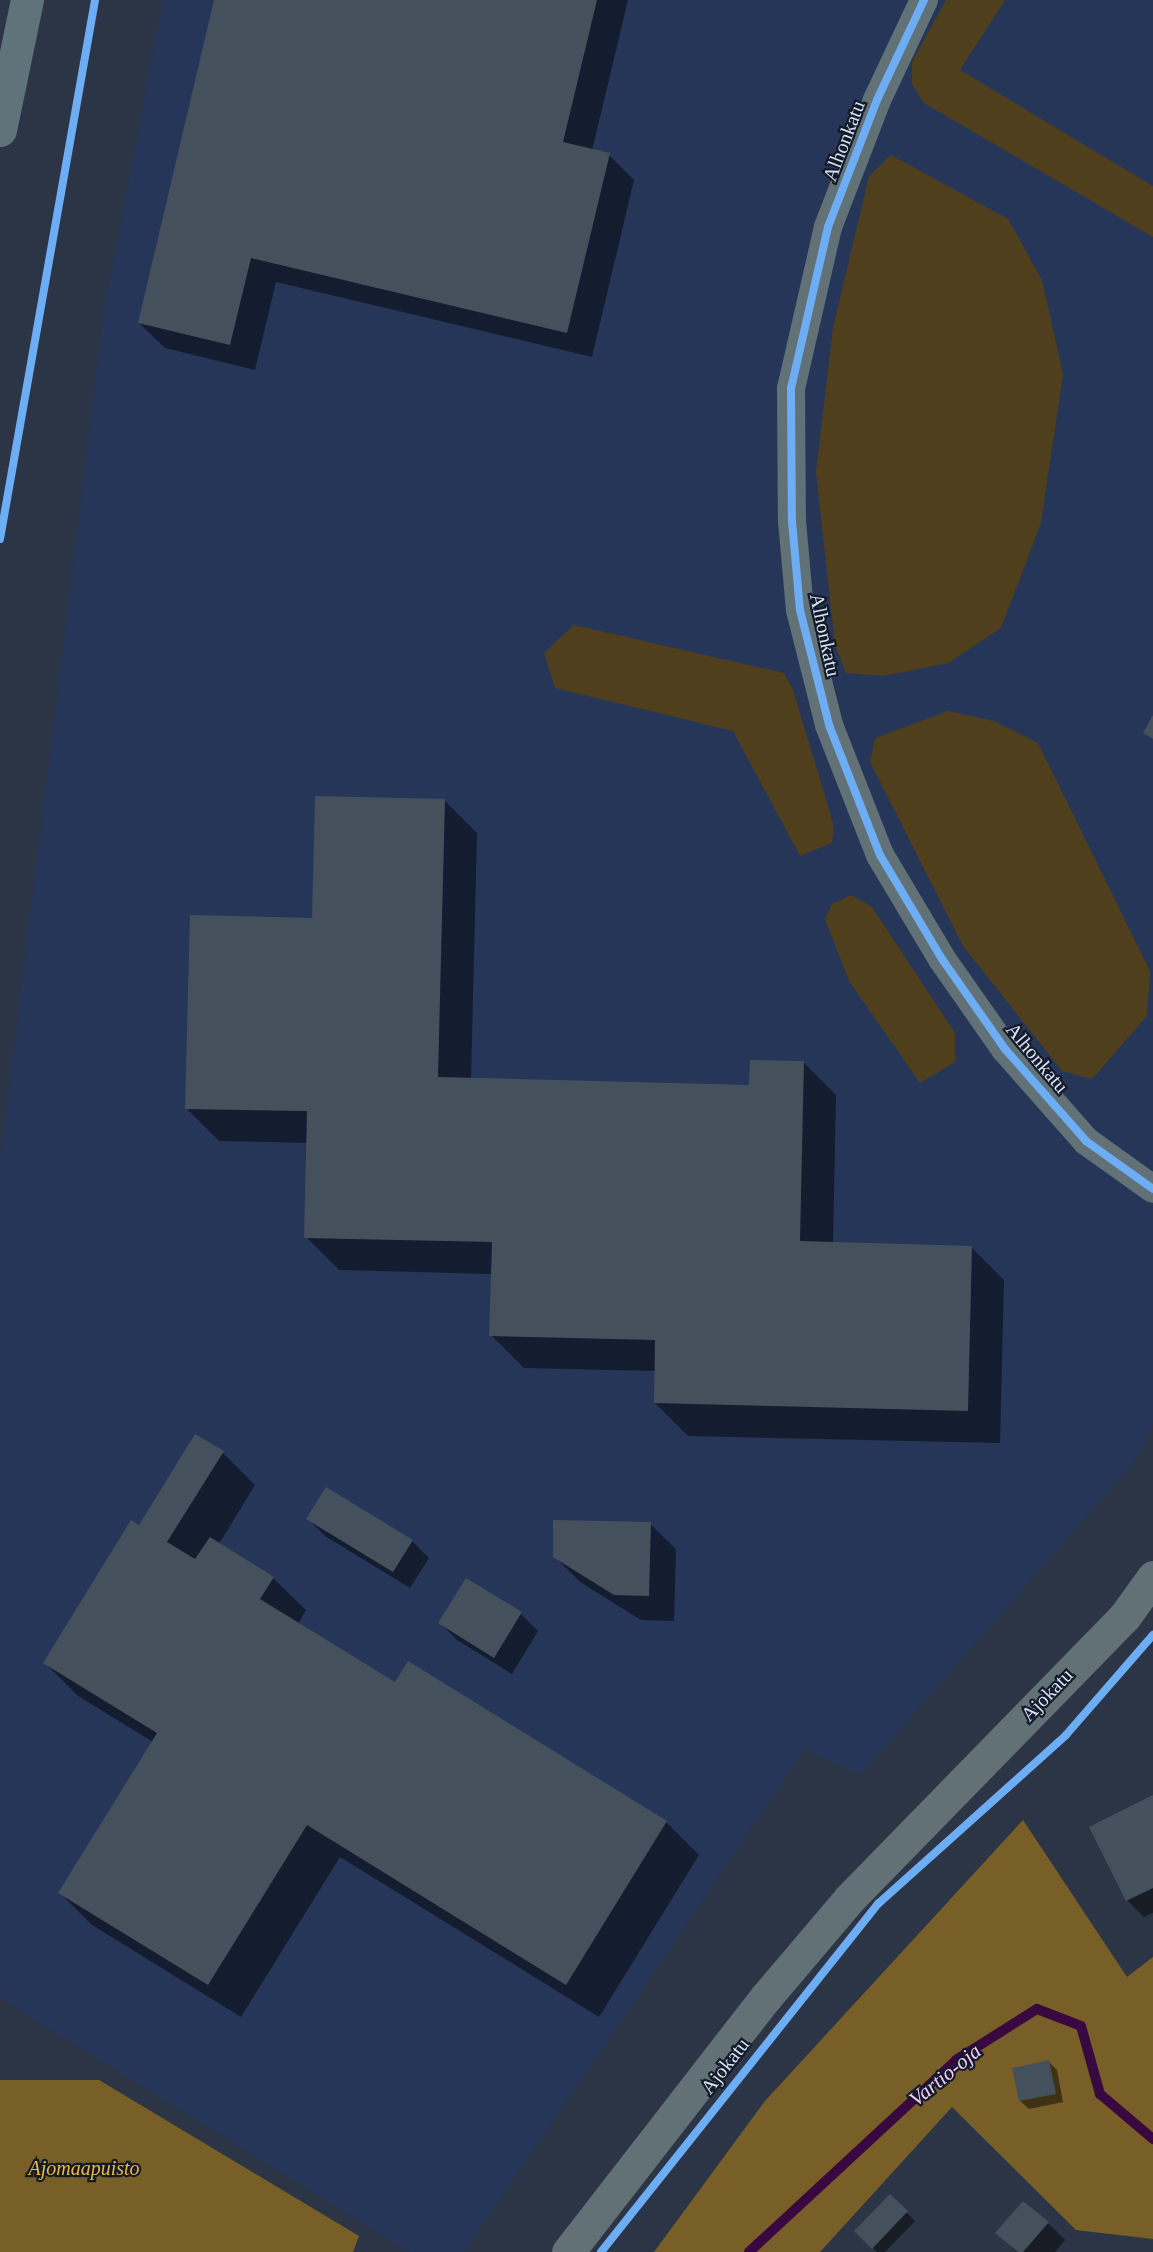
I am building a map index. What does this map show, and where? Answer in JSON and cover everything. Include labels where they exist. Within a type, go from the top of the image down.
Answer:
[{"type":"main road","points":[[0,130],[27,0]]},
{"type":"street","name":"Alhonkatu","points":[[924,0],[877,100],[828,227],[791,388],[792,521],[800,610],[829,725],[880,855],[942,959],[1005,1049],[1086,1141],[1153,1190]]},
{"type":"street","name":"Ajokatu","points":[[568,2252],[766,1997],[849,1899],[1125,1616],[1153,1577]]},
{"type":"shaded area","points":[[163,0],[1153,0],[1153,1424],[1138,1457],[860,1775],[805,1749],[464,2252],[410,2252],[0,1998],[0,1162],[104,312]]},
{"type":"shaded area","points":[[946,0],[1005,0],[960,70],[1153,186],[1153,237],[924,103],[912,84],[912,62]]},
{"type":"shaded area","points":[[891,155],[1008,219],[1042,280],[1063,374],[1041,523],[1001,628],[948,663],[883,676],[846,673],[835,645],[816,472],[833,328],[869,176]]},
{"type":"shaded area","points":[[574,625],[784,673],[793,690],[834,826],[832,843],[800,856],[733,731],[555,688],[544,653]]},
{"type":"shaded area","points":[[948,711],[994,721],[1038,743],[1150,971],[1147,1016],[1092,1079],[1062,1071],[963,946],[870,762],[875,738]]},
{"type":"shaded area","points":[[851,895],[872,907],[955,1033],[955,1062],[920,1083],[849,981],[825,919],[832,904]]},
{"type":"green space","points":[[1023,1820],[1127,1977],[1153,1957],[1153,2239],[1076,2230],[952,2107],[820,2252],[654,2252],[765,2101]]},
{"type":"green space","name":"Ajomaapuisto","points":[[0,2080],[99,2080],[359,2236],[353,2252],[0,2252]]},
{"type":"building","points":[[214,0],[597,0],[563,142],[610,153],[567,333],[251,258],[230,345],[138,323]]},
{"type":"building","points":[[1153,715],[1153,739],[1143,733]]},
{"type":"building","points":[[315,796],[445,799],[438,1077],[749,1085],[750,1060],[804,1061],[800,1241],[972,1246],[968,1411],[654,1403],[655,1340],[489,1336],[492,1242],[304,1238],[307,1111],[185,1109],[190,915],[312,918]]},
{"type":"building","points":[[195,1434],[224,1451],[167,1542],[195,1559],[210,1537],[274,1577],[260,1599],[395,1682],[408,1661],[667,1821],[566,1985],[307,1825],[208,1985],[58,1893],[157,1733],[43,1663],[131,1520],[139,1525]]},
{"type":"building","points":[[326,1487],[413,1540],[393,1572],[306,1519]]},
{"type":"building","points":[[553,1520],[651,1522],[649,1596],[614,1595],[553,1557]]},
{"type":"building","points":[[466,1578],[522,1612],[494,1658],[438,1623]]},
{"type":"building","points":[[1153,1795],[1153,1888],[1126,1901],[1089,1827]]},
{"type":"building","points":[[1049,2060],[1056,2094],[1019,2101],[1012,2068]]},
{"type":"building","points":[[890,2194],[908,2211],[872,2249],[854,2231]]},
{"type":"building","points":[[1023,2201],[1049,2222],[1023,2252],[1018,2252],[995,2233]]},
{"type":"waterway","name":"Vartio-oja","points":[[749,2252],[956,2060],[1037,2009],[1081,2026],[1100,2094],[1153,2139]]},
{"type":"cycle path","points":[[0,539],[95,0]]},
{"type":"cycle path","points":[[924,0],[877,100],[828,227],[791,388],[792,521],[800,610],[829,725],[880,855],[942,959],[1005,1049],[1086,1141],[1153,1189]]},
{"type":"cycle path","points":[[601,2252],[879,1903],[1066,1735],[1153,1635]]}]
